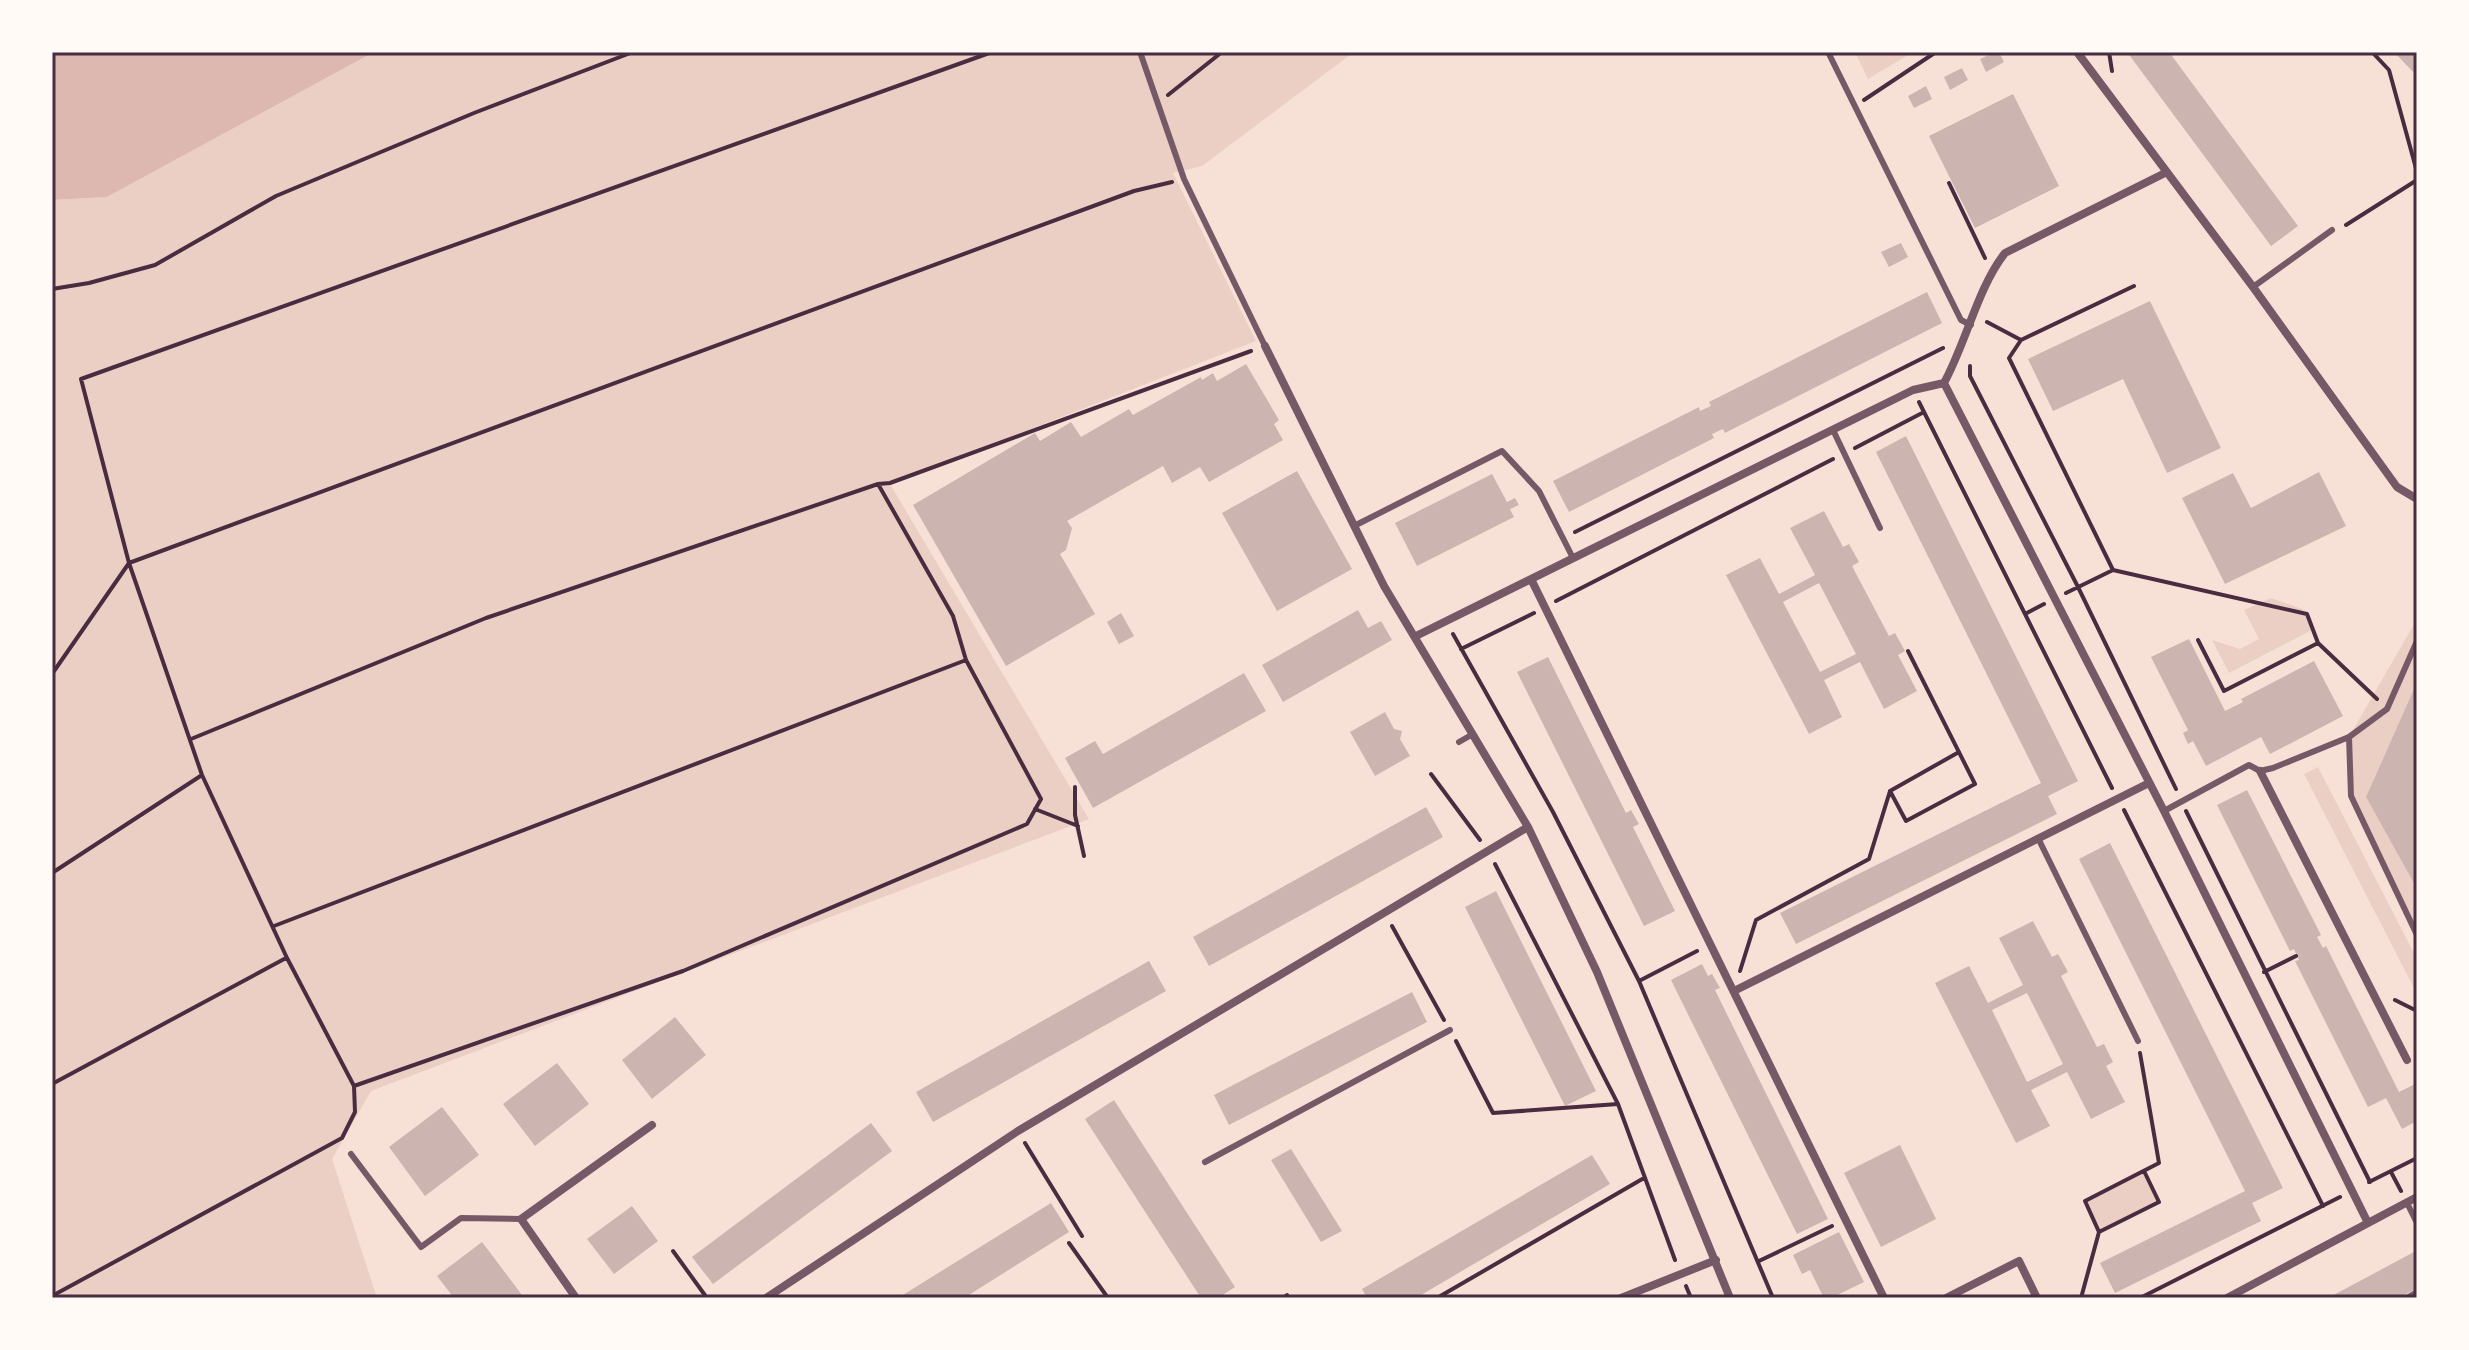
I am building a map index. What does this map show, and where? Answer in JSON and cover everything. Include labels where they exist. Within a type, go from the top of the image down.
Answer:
[{"type":"street","points":[[2077,52],[2253,287],[2397,487],[2417,499]]},
{"type":"street","points":[[1416,636],[1913,390],[1944,383],[1959,355],[1995,267],[2005,253],[2167,172]]},
{"type":"street","points":[[1265,346],[1384,586],[1528,827],[1597,972],[1730,1298]]},
{"type":"street","points":[[1944,383],[2164,811],[2368,1223]]},
{"type":"street","points":[[1531,579],[1884,1298]]},
{"type":"street","points":[[2260,771],[2407,1060]]},
{"type":"street","points":[[1734,991],[2149,783]]},
{"type":"street","points":[[766,1298],[1018,1131],[1528,827]]},
{"type":"street","points":[[576,1298],[521,1219],[652,1125]]},
{"type":"street","points":[[2227,1298],[2417,1197]]},
{"type":"street","points":[[1621,1298],[1716,1260]]},
{"type":"street","points":[[1946,1298],[2019,1261],[2037,1298]]},
{"type":"lane","points":[[1140,52],[1184,179],[1265,346]]},
{"type":"lane","points":[[1828,52],[1961,320],[1971,325]]},
{"type":"lane","points":[[2253,287],[2332,230]]},
{"type":"lane","points":[[1833,430],[1880,528]]},
{"type":"lane","points":[[1354,526],[1502,451],[1539,491],[1573,558]]},
{"type":"lane","points":[[2164,811],[2249,765],[2260,771],[2273,768],[2349,737],[2387,709],[2417,641]]},
{"type":"lane","points":[[1459,742],[1473,734]]},
{"type":"lane","points":[[2349,737],[2351,796],[2417,935]]},
{"type":"lane","points":[[2038,838],[2138,1041]]},
{"type":"lane","points":[[1205,1162],[1450,1030]]},
{"type":"lane","points":[[351,1154],[421,1247],[461,1218],[521,1219]]},
{"type":"lane","points":[[2407,1203],[2417,1223]]},
{"type":"lane","points":[[2407,1298],[2417,1292]]},
{"type":"path","points":[[52,289],[89,283],[155,265],[276,196],[474,113],[633,52]]},
{"type":"path","points":[[52,1296],[342,1138],[355,1112],[354,1086],[287,958],[202,775],[129,563],[81,379],[992,52]]},
{"type":"path","points":[[1158,103],[1222,52]]},
{"type":"path","points":[[1855,106],[1936,52]]},
{"type":"path","points":[[2109,52],[2112,71]]},
{"type":"path","points":[[2372,52],[2389,70],[2417,172]]},
{"type":"path","points":[[52,674],[129,563],[1134,191],[1184,179]]},
{"type":"path","points":[[2332,230],[2343,227],[2417,180]]},
{"type":"path","points":[[1949,183],[1987,261],[1995,267]]},
{"type":"path","points":[[2134,286],[2021,340],[2009,358],[2113,570],[2307,614],[2318,643],[2387,709]]},
{"type":"path","points":[[1991,311],[1986,324],[2021,340]]},
{"type":"path","points":[[1562,538],[1945,348],[1961,320]]},
{"type":"path","points":[[191,739],[486,618],[878,484],[890,483],[1265,346]]},
{"type":"path","points":[[1945,348],[1971,361],[1970,376],[2078,587],[2264,972],[2370,1182]]},
{"type":"path","points":[[1461,649],[1924,412]]},
{"type":"path","points":[[354,1086],[683,971],[1027,824],[1041,799],[966,660],[953,616],[878,484]]},
{"type":"path","points":[[1446,622],[1553,812],[1639,981],[1773,1298]]},
{"type":"path","points":[[2198,640],[2224,691],[2318,643]]},
{"type":"path","points":[[1890,791],[1906,821],[1975,784],[1908,651]]},
{"type":"path","points":[[274,926],[966,660]]},
{"type":"path","points":[[1734,991],[1756,920],[1869,859],[1890,791],[1959,752]]},
{"type":"path","points":[[1431,774],[1487,850],[1618,1104],[1691,1298]]},
{"type":"path","points":[[52,873],[202,775]]},
{"type":"path","points":[[1075,787],[1084,856]]},
{"type":"path","points":[[1035,809],[1078,826]]},
{"type":"path","points":[[1384,911],[1493,1113],[1618,1104]]},
{"type":"path","points":[[1639,981],[1710,945]]},
{"type":"path","points":[[2248,981],[2296,956]]},
{"type":"path","points":[[52,1084],[287,958]]},
{"type":"path","points":[[2081,1298],[2099,1232],[2085,1201],[2159,1163],[2138,1041]]},
{"type":"path","points":[[1018,1131],[1082,1236]]},
{"type":"path","points":[[2140,1298],[2417,1158]]},
{"type":"path","points":[[2099,1232],[2159,1202],[2144,1171]]},
{"type":"path","points":[[1437,1298],[1644,1178]]},
{"type":"path","points":[[1759,1261],[1846,1219]]},
{"type":"path","points":[[1069,1243],[1108,1298]]},
{"type":"path","points":[[673,1251],[707,1298]]},
{"type":"shaded area","points":[[52,52],[374,52],[107,197],[52,200]]},
{"type":"shaded area","points":[[374,52],[1354,52],[1202,166],[1173,173],[1256,341],[890,484],[1089,819],[371,1091],[332,1159],[377,1298],[52,1298],[52,200],[107,197]]},
{"type":"shaded area","points":[[1855,52],[1913,52],[1868,79]]},
{"type":"shaded area","points":[[2271,598],[2302,609],[2312,630],[2229,673],[2212,640],[2240,649],[2259,639],[2244,610]]},
{"type":"shaded area","points":[[2417,619],[2417,682],[2366,797],[2417,889],[2417,935],[2351,796],[2349,737]]},
{"type":"shaded area","points":[[2318,767],[2417,959],[2417,994],[2304,774]]},
{"type":"shaded area","points":[[2144,1171],[2159,1202],[2099,1232],[2085,1201]]},
{"type":"building","points":[[1999,52],[2004,62],[1986,72],[1980,59]]},
{"type":"building","points":[[2127,52],[2169,52],[2298,226],[2271,246]]},
{"type":"building","points":[[2394,52],[2417,52],[2417,76]]},
{"type":"building","points":[[1962,68],[1968,80],[1950,90],[1944,77]]},
{"type":"building","points":[[1926,86],[1932,99],[1914,108],[1908,96]]},
{"type":"building","points":[[2013,94],[2059,186],[1975,228],[1929,136]]},
{"type":"building","points":[[1901,243],[1908,257],[1889,267],[1881,252]]},
{"type":"building","points":[[1927,292],[1942,323],[1725,433],[1723,429],[1712,434],[1714,438],[1569,512],[1553,481],[1699,407],[1700,411],[1711,406],[1709,402]]},
{"type":"building","points":[[2150,301],[2221,448],[2167,473],[2123,379],[2053,411],[2028,359]]},
{"type":"building","points":[[1246,364],[1279,420],[1274,424],[1283,440],[1209,482],[1200,467],[1172,483],[1163,466],[1067,521],[1072,528],[1066,550],[1060,554],[1095,614],[1006,666],[913,505],[1035,433],[1040,441],[1071,422],[1081,437],[1129,409],[1133,415],[1201,377],[1202,380],[1213,373],[1217,381]]},
{"type":"building","points":[[1906,436],[2078,781],[2048,796],[2057,814],[1796,944],[1780,913],[2041,783],[1876,452]]},
{"type":"building","points":[[1297,471],[1352,569],[1277,611],[1222,513]]},
{"type":"building","points":[[2319,472],[2346,526],[2225,584],[2182,498],[2233,473],[2251,508]]},
{"type":"building","points":[[1492,474],[1507,502],[1515,498],[1519,505],[1510,509],[1514,517],[1417,566],[1395,523]]},
{"type":"building","points":[[1824,511],[1843,547],[1849,544],[1859,562],[1852,566],[1889,636],[1895,633],[1905,651],[1898,655],[1917,691],[1884,709],[1860,662],[1824,680],[1842,717],[1809,734],[1726,575],[1760,558],[1779,594],[1815,575],[1790,528]],"holes":[[[1819,583],[1856,654],[1820,672],[1783,602]]]},
{"type":"building","points":[[1358,610],[1368,628],[1381,621],[1392,640],[1283,702],[1262,665]]},
{"type":"building","points":[[1121,613],[1134,636],[1119,644],[1107,622]]},
{"type":"building","points":[[2189,639],[2225,711],[2243,702],[2241,699],[2314,661],[2343,716],[2270,754],[2261,737],[2206,766],[2193,741],[2188,744],[2183,733],[2188,730],[2151,657]]},
{"type":"building","points":[[1548,657],[1626,813],[1631,810],[1639,824],[1633,827],[1675,911],[1644,926],[1517,672]]},
{"type":"building","points":[[1244,673],[1266,711],[1093,808],[1065,758],[1095,741],[1103,754]]},
{"type":"building","points":[[2417,682],[2417,889],[2366,797]]},
{"type":"building","points":[[1385,712],[1394,729],[1402,731],[1400,739],[1410,756],[1375,776],[1350,732]]},
{"type":"building","points":[[2247,790],[2321,935],[2317,937],[2323,948],[2326,946],[2399,1092],[2417,1083],[2417,1121],[2402,1129],[2386,1098],[2368,1107],[2295,961],[2299,960],[2294,949],[2290,951],[2217,805]]},
{"type":"building","points":[[1426,807],[1443,837],[1209,966],[1193,937]]},
{"type":"building","points":[[2110,843],[2283,1188],[2252,1203],[2261,1221],[2115,1293],[2100,1263],[2245,1191],[2079,859]]},
{"type":"building","points":[[1496,891],[1596,1091],[1565,1106],[1465,907]]},
{"type":"building","points":[[2033,921],[2052,957],[2058,954],[2068,972],[2061,976],[2097,1047],[2104,1044],[2113,1062],[2106,1066],[2125,1102],[2091,1119],[2067,1072],[2031,1090],[2050,1126],[2016,1143],[1935,983],[1969,966],[1988,1003],[2023,985],[1999,938]],"holes":[[[2027,993],[2063,1064],[2027,1082],[1992,1010]]]},
{"type":"building","points":[[1149,961],[1166,991],[933,1122],[916,1092]]},
{"type":"building","points":[[1702,964],[1720,988],[1715,990],[1828,1219],[1797,1234],[1671,980]]},
{"type":"building","points":[[1412,992],[1427,1022],[1229,1125],[1214,1095]]},
{"type":"building","points":[[675,1017],[706,1055],[652,1099],[622,1060]]},
{"type":"building","points":[[557,1063],[589,1104],[535,1146],[503,1104]]},
{"type":"building","points":[[1114,1100],[1235,1287],[1218,1298],[1201,1298],[1085,1119]]},
{"type":"building","points":[[442,1107],[479,1155],[425,1196],[389,1147]]},
{"type":"building","points":[[871,1123],[892,1151],[713,1284],[692,1257]]},
{"type":"building","points":[[1900,1145],[1936,1219],[1881,1247],[1844,1173]]},
{"type":"building","points":[[1291,1149],[1342,1231],[1321,1242],[1271,1160]]},
{"type":"building","points":[[1592,1155],[1610,1184],[1416,1298],[1367,1298],[1362,1289]]},
{"type":"building","points":[[1051,1203],[1069,1232],[964,1298],[898,1298]]},
{"type":"building","points":[[632,1206],[658,1241],[614,1274],[587,1239]]},
{"type":"building","points":[[1839,1232],[1864,1282],[1831,1298],[1824,1298],[1810,1270],[1802,1274],[1793,1255]]},
{"type":"building","points":[[482,1242],[524,1298],[454,1298],[437,1276]]},
{"type":"building","points":[[2414,1252],[2417,1257],[2417,1288],[2399,1298],[2328,1298]]}]
